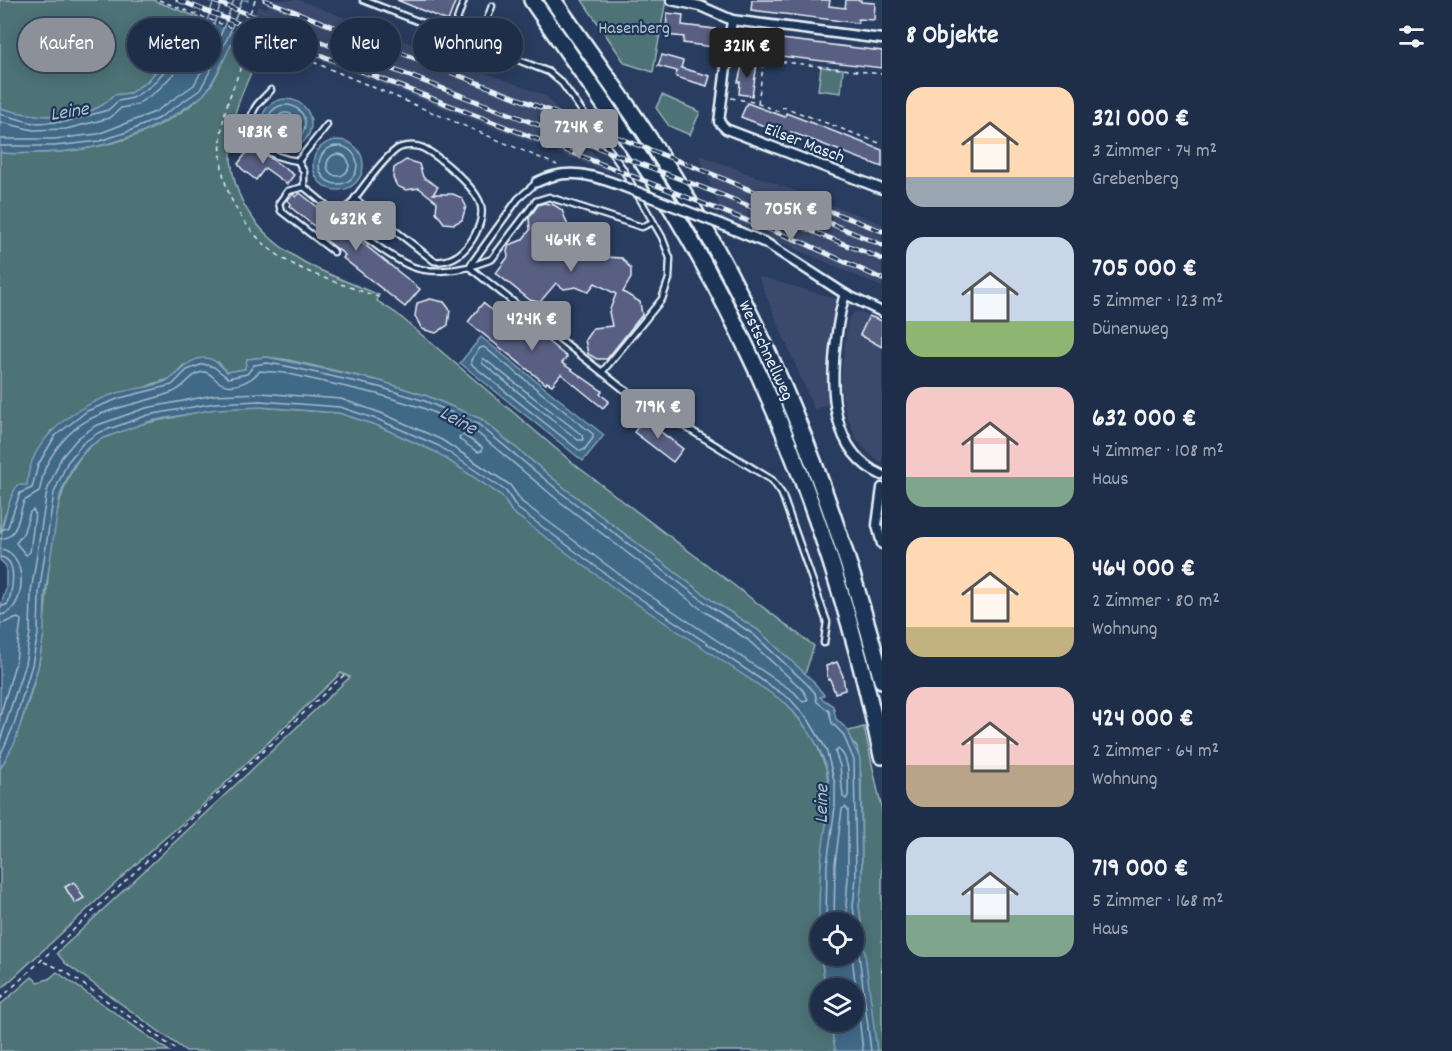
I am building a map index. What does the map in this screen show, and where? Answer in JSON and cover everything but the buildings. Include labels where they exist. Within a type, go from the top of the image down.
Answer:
[{"type":"highway","name":"Westschnellweg","points":[[532,0],[678,219],[750,356],[787,441],[836,578],[868,691],[882,756]]},
{"type":"highway","name":"Westschnellweg","points":[[553,0],[692,207],[766,349],[827,498],[852,573],[882,680]]},
{"type":"street","points":[[671,0],[700,3],[732,20],[882,39]]},
{"type":"street","points":[[721,96],[732,20]]},
{"type":"street","name":"Eilser Masch","points":[[721,96],[719,122],[726,129],[882,189]]},
{"type":"street","points":[[537,182],[560,174],[593,175],[766,243],[845,294],[882,312]]},
{"type":"street","points":[[845,294],[841,304],[833,366],[834,404],[842,434],[850,448],[862,463],[882,475]]},
{"type":"street","points":[[882,488],[877,525],[882,544]]},
{"type":"lane","points":[[363,0],[413,19]]},
{"type":"lane","points":[[458,18],[464,0]]},
{"type":"lane","points":[[488,18],[492,6]]},
{"type":"lane","points":[[523,62],[549,72],[562,83],[621,166],[662,237],[670,258],[669,279],[662,299],[603,371]]},
{"type":"lane","points":[[271,90],[254,109],[251,127],[255,140],[265,151],[280,159],[298,161]]},
{"type":"lane","points":[[298,161],[327,125]]},
{"type":"lane","points":[[342,217],[355,199],[398,148],[411,145],[423,148],[472,188],[478,197],[482,216],[469,244],[461,253],[448,260],[434,261],[355,199]]},
{"type":"lane","points":[[298,161],[304,172],[304,187]]},
{"type":"lane","points":[[468,267],[518,199],[537,182]]},
{"type":"lane","points":[[304,187],[397,259],[415,268],[455,270],[492,259],[536,201],[549,197],[642,227],[653,222]]},
{"type":"lane","points":[[304,187],[288,191],[279,203],[281,212],[334,252]]},
{"type":"lane","points":[[432,269],[434,261]]},
{"type":"lane","points":[[468,267],[622,388],[771,480],[782,494],[827,622],[824,643]]},
{"type":"path","points":[[159,0],[247,34],[577,173]]},
{"type":"path","points":[[255,0],[241,36],[246,49],[224,117],[221,147],[223,180],[230,199],[246,224],[271,250],[298,265],[378,297]]},
{"type":"path","points":[[727,55],[882,74]]},
{"type":"path","points":[[758,104],[764,60]]},
{"type":"path","name":"Eilser Masch","points":[[721,96],[778,111],[783,107],[882,144]]},
{"type":"path","points":[[0,999],[344,675]]},
{"type":"path","points":[[42,961],[63,970],[178,1051]]},
{"type":"shaded area","points":[[271,0],[299,0],[345,18],[330,18],[330,64],[318,59],[318,18],[253,18],[258,6],[267,9]]},
{"type":"shaded area","points":[[401,40],[413,44],[413,72],[484,72],[546,96],[610,173],[351,72],[401,72]]},
{"type":"shaded area","points":[[699,155],[882,224],[882,287],[723,216]]},
{"type":"shaded area","points":[[758,276],[840,300],[832,403],[814,409]]},
{"type":"shaded area","points":[[856,311],[882,321],[882,463],[856,439],[846,413],[840,383],[848,319]]},
{"type":"green space","points":[[0,0],[153,0],[199,18],[127,18],[127,72],[155,72],[130,93],[114,95],[91,111],[44,116],[0,108]]},
{"type":"green space","name":"Hasenberg","points":[[582,0],[666,0],[653,72],[625,63]]},
{"type":"green space","points":[[233,40],[233,72],[251,72],[235,114],[231,138],[231,160],[242,200],[253,218],[267,234],[304,262],[379,295],[377,301],[396,313],[574,464],[814,646],[805,674],[758,630],[714,602],[567,490],[481,419],[427,396],[380,381],[288,360],[267,357],[247,359],[245,369],[227,372],[218,362],[184,365],[170,379],[153,384],[51,431],[33,462],[28,475],[28,486],[5,514],[0,534],[0,152],[59,152],[125,139],[165,122],[184,110],[202,96],[218,72],[221,72],[221,65]]},
{"type":"green space","points":[[821,67],[843,69],[841,93],[818,90]]},
{"type":"green space","points":[[662,95],[700,112],[690,135],[669,126],[656,108]]},
{"type":"green space","points":[[260,407],[339,413],[376,425],[436,452],[502,496],[512,512],[787,704],[814,738],[826,768],[829,785],[829,806],[821,864],[820,912],[810,912],[810,966],[822,966],[824,978],[810,978],[810,1032],[832,1032],[836,1051],[186,1051],[65,963],[57,953],[350,677],[341,673],[191,816],[0,990],[0,769],[22,719],[38,667],[52,542],[58,509],[67,480],[81,455],[101,439],[116,432],[141,424],[226,408]]},
{"type":"green space","points":[[864,727],[882,810],[882,1051],[877,1051],[875,1041],[864,948],[864,912],[860,912],[859,906],[862,879],[861,775],[857,747],[849,738],[849,731]]},
{"type":"green space","points":[[57,972],[169,1051],[0,1051],[0,1005],[32,977],[38,982],[49,979]]},
{"type":"water","points":[[209,0],[248,0],[243,18],[233,18],[233,40],[221,65],[221,18],[201,18]]},
{"type":"water","points":[[156,72],[217,72],[203,95],[164,121],[130,137],[75,150],[13,154],[0,152],[0,108],[44,116],[76,114],[91,111],[114,95],[130,93],[148,81]]},
{"type":"water","points":[[286,99],[300,103],[307,110],[311,124],[307,138],[300,145],[286,149],[272,145],[265,138],[261,124],[265,110],[272,103]]},
{"type":"water","points":[[338,140],[352,144],[359,151],[363,165],[359,179],[352,186],[338,190],[324,186],[317,179],[313,165],[317,151],[324,144]]},
{"type":"water","points":[[481,337],[604,435],[583,461],[460,363]]},
{"type":"water","name":"Leine","points":[[267,357],[380,381],[427,396],[481,419],[567,490],[714,602],[758,630],[812,680],[824,695],[820,697],[833,706],[836,719],[849,731],[850,739],[860,759],[862,879],[860,912],[819,912],[822,853],[829,799],[828,777],[823,757],[814,740],[787,704],[622,594],[512,512],[502,496],[436,452],[376,425],[339,413],[260,407],[216,409],[150,421],[101,439],[87,448],[72,467],[60,495],[45,594],[44,634],[38,667],[15,742],[0,769],[0,608],[6,588],[6,566],[0,560],[1,540],[6,513],[13,494],[17,485],[27,485],[36,453],[57,426],[71,415],[101,399],[164,382],[194,360],[211,359],[227,372],[245,369],[247,359]]},
{"type":"water","points":[[864,946],[877,1051],[836,1051],[832,1032],[864,1032],[864,978],[824,978],[823,966],[864,966]]},
{"type":"pier","points":[[206,0],[243,0],[250,3],[244,18],[233,18],[233,31],[221,26],[221,18],[199,18]]},
{"type":"railway","points":[[178,0],[804,243],[882,279]]},
{"type":"railway","points":[[211,0],[714,192],[882,259]]},
{"type":"railway","points":[[265,0],[707,172],[882,245]]},
{"type":"railway","points":[[787,195],[882,231]]}]
